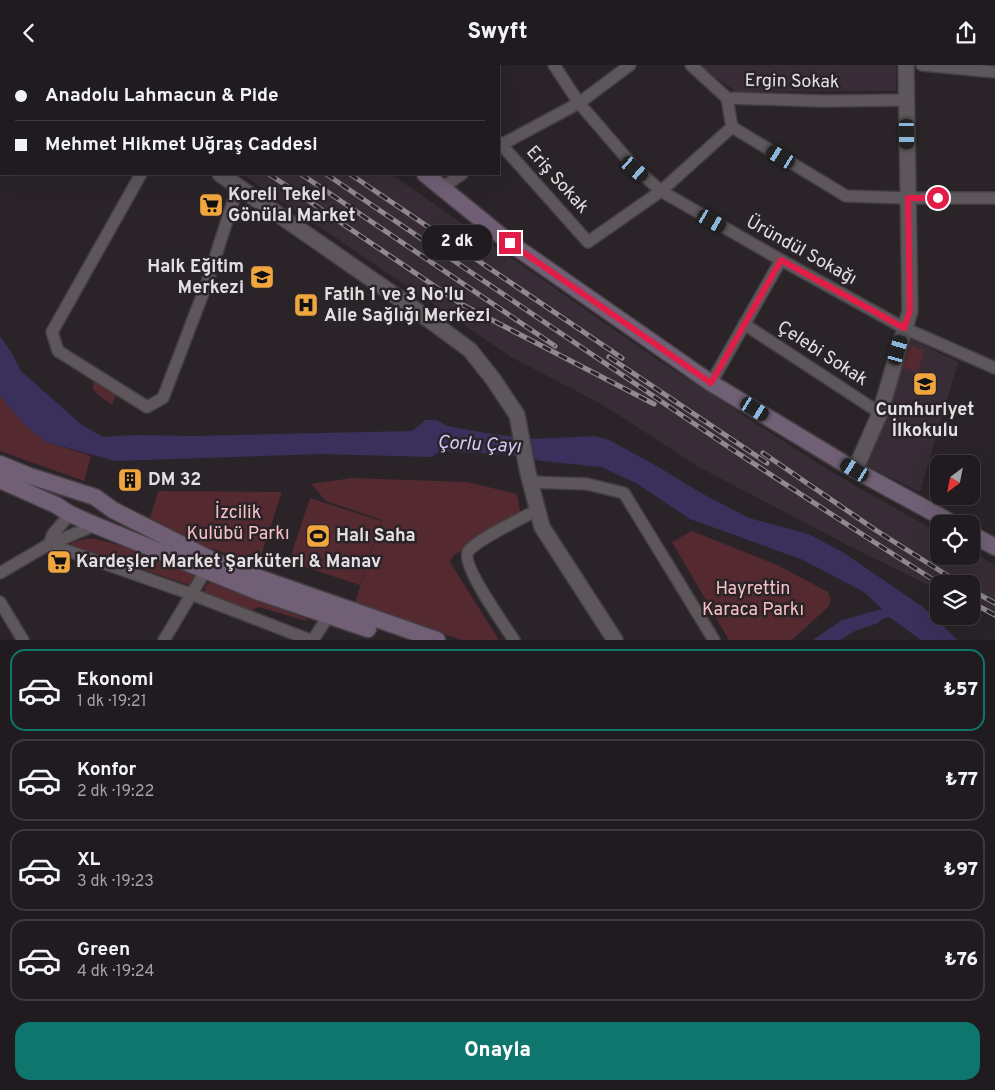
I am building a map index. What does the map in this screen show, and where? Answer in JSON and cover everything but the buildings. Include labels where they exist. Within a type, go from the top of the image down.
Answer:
[{"type":"main road","points":[[427,175],[510,243],[711,383],[855,470],[938,515]]},
{"type":"main road","points":[[0,464],[94,497],[113,510],[222,565],[437,640]]},
{"type":"main road","points":[[0,480],[95,525],[259,592],[403,640]]},
{"type":"main road","points":[[70,514],[79,501],[86,496],[94,497],[103,506],[104,512],[100,523],[95,525]]},
{"type":"main road","points":[[980,539],[995,547]]},
{"type":"street","name":"Üründül Sokağı","points":[[554,65],[580,103],[635,169],[661,191],[904,328],[995,368]]},
{"type":"street","points":[[500,143],[580,103],[630,65]]},
{"type":"street","name":"Ergin Sokak","points":[[691,65],[727,98],[824,101],[906,100]]},
{"type":"street","points":[[855,470],[880,413],[910,311],[906,65]]},
{"type":"street","points":[[922,65],[995,72]]},
{"type":"street","points":[[727,98],[732,127],[846,196],[995,198]]},
{"type":"street","points":[[661,191],[732,127]]},
{"type":"street","name":"Eriş Sokak","points":[[500,145],[588,242],[661,191]]},
{"type":"street","points":[[140,175],[52,331],[58,351],[147,407],[163,398],[207,283],[238,186]]},
{"type":"street","points":[[222,175],[414,308],[470,351],[493,379],[516,415],[529,478],[542,527],[615,640]]},
{"type":"street","points":[[442,188],[461,175]]},
{"type":"street","points":[[711,383],[781,260]]},
{"type":"street","name":"Çelebi Sokak","points":[[744,324],[880,413]]},
{"type":"street","points":[[529,478],[587,484],[624,493],[714,640]]},
{"type":"street","points":[[514,640],[475,579],[467,561],[468,552],[480,542],[537,510]]},
{"type":"street","points":[[48,546],[53,534],[70,514]]},
{"type":"street","points":[[0,573],[48,546],[95,525]]},
{"type":"street","points":[[48,546],[57,547],[191,594],[311,640],[329,615]]},
{"type":"street","points":[[164,640],[206,570]]},
{"type":"street","points":[[0,602],[23,640]]},
{"type":"shaded area","points":[[697,65],[896,65],[896,91],[737,92]]},
{"type":"shaded area","points":[[243,175],[392,175],[652,356],[828,470],[930,528],[930,565],[980,565],[980,556],[995,565],[995,618],[980,610],[980,575],[930,575],[930,586],[859,551],[699,467],[603,405],[511,357]]},
{"type":"shaded area","points":[[909,338],[958,362],[920,492],[865,465]]},
{"type":"green space","points":[[910,345],[925,351],[917,372],[902,367]]},
{"type":"green space","points":[[94,375],[118,390],[112,405],[93,389]]},
{"type":"green space","points":[[0,396],[24,424],[46,442],[91,457],[84,481],[0,451]]},
{"type":"green space","points":[[352,478],[467,482],[517,494],[520,511],[453,556],[450,562],[499,640],[461,640],[355,602],[382,520],[326,501],[311,484]]},
{"type":"green space","name":"İzcilik Kulübü Parkı","points":[[158,491],[282,492],[258,565],[193,542],[150,518]]},
{"type":"green space","points":[[310,498],[381,521],[360,585],[289,562]]},
{"type":"green space","name":"Hayrettin Karaca Parkı","points":[[692,531],[777,565],[828,592],[831,599],[829,606],[792,640],[729,640],[672,542]]},
{"type":"green space","points":[[91,538],[132,549],[196,574],[189,585],[71,545],[73,542]]},
{"type":"green space","points":[[210,582],[307,619],[306,621],[259,607],[250,611],[204,595],[205,587]]},
{"type":"water","name":"Çorlu Çayı","points":[[0,336],[21,371],[82,425],[103,437],[412,431],[426,420],[437,420],[447,426],[532,439],[596,436],[611,441],[701,493],[749,518],[808,534],[841,551],[923,607],[930,614],[930,625],[942,625],[958,640],[921,640],[889,617],[855,631],[840,640],[813,640],[842,620],[882,609],[864,592],[803,560],[690,519],[636,483],[601,467],[542,461],[512,455],[447,451],[440,451],[432,457],[321,454],[115,461],[46,442],[24,424],[0,396]]},
{"type":"railway","points":[[270,175],[461,304],[654,404]]},
{"type":"railway","points":[[302,175],[555,346]]},
{"type":"railway","points":[[327,175],[733,450],[930,578]]},
{"type":"railway","points":[[351,175],[622,358]]},
{"type":"railway","points":[[609,357],[767,463]]},
{"type":"railway","points":[[763,453],[877,531],[947,575]]},
{"type":"railway","points":[[980,595],[995,603]]},
{"type":"railway","points":[[980,607],[995,615]]},
{"type":"place","name":"Koreli Tekel Gönülal Market","points":[[211,205]]},
{"type":"place","name":"Halk Eğitim Merkezi","points":[[262,277]]},
{"type":"place","name":"Fatih 1 ve 3 No'lu Aile Sağlığı Merkezi","points":[[306,305]]},
{"type":"place","name":"Cumhuriyet İlkokulu","points":[[925,384]]},
{"type":"place","name":"DM 32","points":[[130,480]]},
{"type":"place","name":"Halı Saha","points":[[318,536]]},
{"type":"place","name":"Kardeşler Market Şarküteri & Manav","points":[[59,562]]},
{"type":"route","points":[[510,243],[711,383],[781,260],[904,328],[910,311],[908,198],[938,198]]}]
